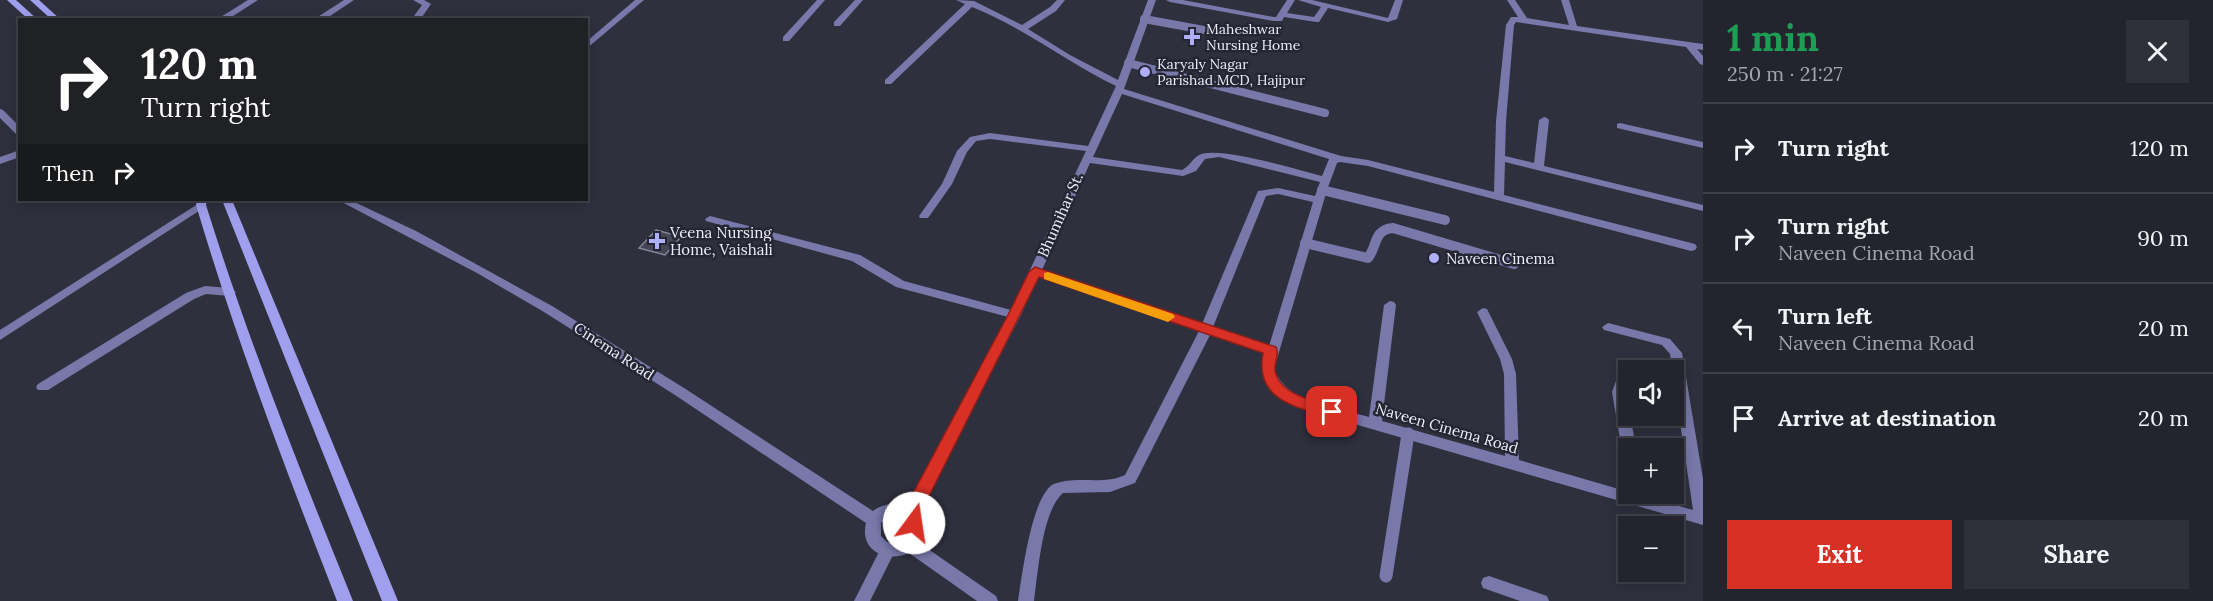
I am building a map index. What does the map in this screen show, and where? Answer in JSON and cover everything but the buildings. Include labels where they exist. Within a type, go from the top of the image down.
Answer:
[{"type":"main road","points":[[11,0],[32,18]]},
{"type":"main road","points":[[34,0],[55,18]]},
{"type":"main road","points":[[227,201],[390,601]]},
{"type":"main road","points":[[202,202],[273,420],[345,601]]},
{"type":"street","points":[[223,18],[254,0]]},
{"type":"street","points":[[320,18],[350,0]]},
{"type":"street","points":[[416,18],[427,4],[417,0]]},
{"type":"street","points":[[588,45],[640,0]]},
{"type":"street","points":[[786,39],[821,0]]},
{"type":"street","points":[[837,24],[859,0]]},
{"type":"street","points":[[960,0],[1001,15],[1120,88],[1336,160],[1368,163],[1691,247]]},
{"type":"street","points":[[1023,28],[1053,9],[1061,0]]},
{"type":"street","name":"Bhumihar St.","points":[[909,517],[1015,315],[1120,88],[1152,0]]},
{"type":"street","points":[[1170,0],[1267,19],[1279,19],[1291,0]]},
{"type":"street","points":[[1302,0],[1388,20],[1392,19],[1399,0]]},
{"type":"street","points":[[1511,0],[1523,20]]},
{"type":"street","points":[[1565,0],[1574,28]]},
{"type":"street","points":[[888,82],[971,3]]},
{"type":"street","points":[[1281,14],[1316,20],[1325,6]]},
{"type":"street","points":[[1499,197],[1510,25],[1514,19],[1703,47]]},
{"type":"street","points":[[1690,46],[1703,62]]},
{"type":"street","points":[[0,112],[18,131]]},
{"type":"street","points":[[1539,167],[1544,120]]},
{"type":"street","points":[[1620,126],[1703,145]]},
{"type":"street","points":[[924,216],[947,184],[962,151],[973,139],[990,136],[1183,173],[1192,170],[1202,157],[1219,154],[1322,190]]},
{"type":"street","points":[[0,160],[18,154]]},
{"type":"street","points":[[1500,158],[1703,208]]},
{"type":"street","name":"Naveen Cinema Road","points":[[1336,160],[1322,190],[1271,351],[1268,369],[1272,384],[1288,397],[1512,464],[1618,492]]},
{"type":"street","points":[[1026,601],[1044,512],[1050,497],[1057,489],[1073,486],[1109,487],[1120,485],[1130,479],[1206,330],[1262,193],[1322,190]]},
{"type":"street","name":"Cinema Road","points":[[345,201],[380,216],[556,313],[874,520]]},
{"type":"street","points":[[0,336],[202,202]]},
{"type":"street","points":[[710,219],[856,258],[870,263],[888,279],[900,284],[1015,315]]},
{"type":"street","points":[[1035,272],[1271,351]]},
{"type":"street","points":[[43,387],[190,296],[205,290],[230,292]]},
{"type":"street","points":[[1376,424],[1390,305]]},
{"type":"street","points":[[1483,312],[1510,374],[1512,464]]},
{"type":"street","points":[[1608,327],[1656,339],[1673,347],[1674,360]]},
{"type":"street","points":[[1684,424],[1702,519]]},
{"type":"street","name":"Naveen Cinema Road","points":[[1658,504],[1702,519]]},
{"type":"street","points":[[888,511],[896,511],[909,517],[916,529],[909,544],[902,548],[888,549],[876,543],[872,537],[871,530],[874,520],[888,511]]},
{"type":"street","points":[[909,544],[990,601]]},
{"type":"street","points":[[862,601],[888,549]]},
{"type":"street","points":[[1489,583],[1541,601]]},
{"type":"lane","points":[[1144,19],[1215,32]]},
{"type":"lane","points":[[1128,63],[1325,113]]},
{"type":"lane","points":[[1322,190],[1445,220]]},
{"type":"lane","points":[[1305,243],[1368,258],[1373,253],[1378,232],[1384,228],[1393,228],[1514,264]]},
{"type":"lane","points":[[1386,576],[1408,434]]},
{"type":"slow traffic","points":[[1048,276],[1168,317]]},
{"type":"place","name":"Maheshwar Nursing Home","points":[[1192,37]]},
{"type":"place","name":"Karyaly Nagar Parishad MCD, Hajipur","points":[[1145,72]]},
{"type":"place","name":"Veena Nursing Home, Vaishali","points":[[657,241]]},
{"type":"place","name":"Naveen Cinema","points":[[1434,258]]},
{"type":"route","points":[[914,523],[909,517],[1015,315],[1035,272],[1271,351],[1268,369],[1272,384],[1288,397],[1332,412]]}]
